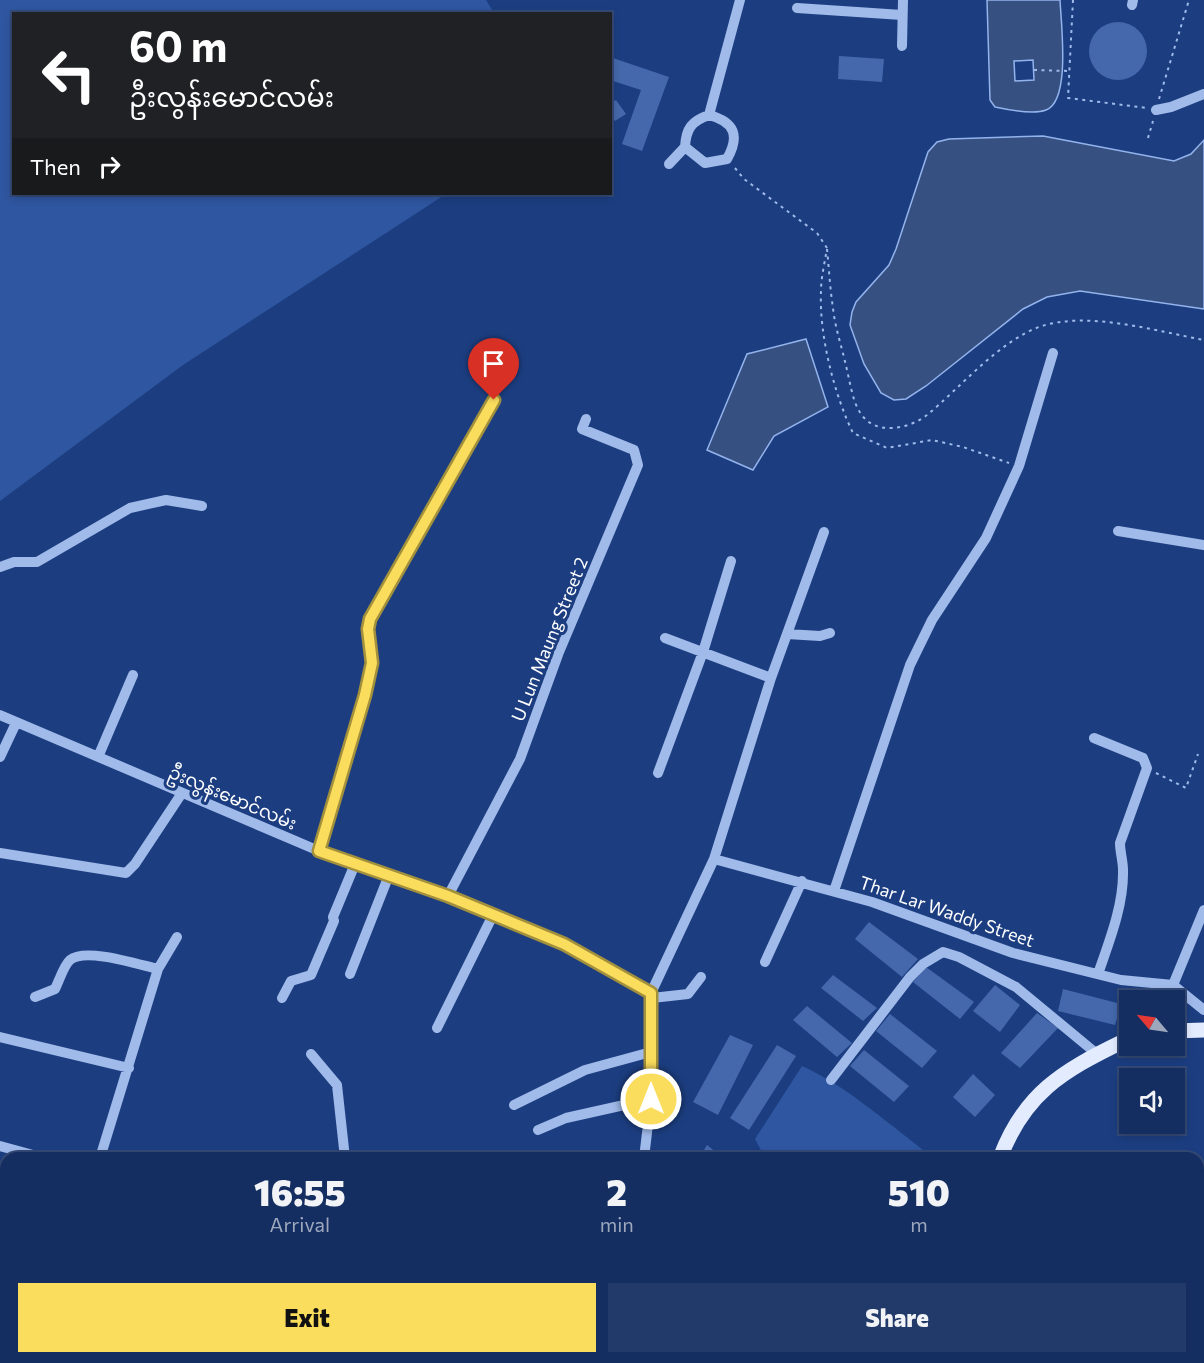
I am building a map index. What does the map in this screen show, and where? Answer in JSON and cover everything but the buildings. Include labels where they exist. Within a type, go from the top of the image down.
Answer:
[{"type":"main road","points":[[1185,1031],[1204,1030]]},
{"type":"main road","points":[[1001,1152],[1010,1131],[1029,1104],[1049,1085],[1097,1054],[1119,1045]]},
{"type":"street","points":[[709,115],[740,0]]},
{"type":"street","points":[[902,46],[903,0]]},
{"type":"street","points":[[797,8],[902,15]]},
{"type":"street","points":[[1156,110],[1171,107],[1204,94]]},
{"type":"street","points":[[669,164],[685,147],[686,132],[695,120],[709,115],[723,119],[733,131],[734,146],[727,159],[705,163],[685,147]]},
{"type":"street","points":[[834,891],[910,665],[932,620],[987,538],[1019,466],[1053,353]]},
{"type":"street","points":[[319,851],[365,695],[372,663],[368,629],[370,619],[494,400]]},
{"type":"street","name":"U Lun Maung Street 2","points":[[448,896],[520,759],[558,652],[638,465],[634,450],[582,429],[586,418]]},
{"type":"street","points":[[0,567],[14,562],[37,562],[130,508],[166,500],[202,506]]},
{"type":"street","points":[[1118,531],[1204,545]]},
{"type":"street","points":[[645,1152],[651,1099],[652,995],[714,859],[771,678],[824,532]]},
{"type":"street","points":[[658,773],[703,652],[731,561]]},
{"type":"street","points":[[787,634],[820,636],[830,633]]},
{"type":"street","points":[[665,638],[771,678]]},
{"type":"street","points":[[98,757],[133,675]]},
{"type":"street","name":"ဦးလွန်းမောင်လမ်း","points":[[0,715],[319,851],[448,896],[564,944],[652,995]]},
{"type":"street","points":[[0,757],[16,723]]},
{"type":"street","points":[[1094,738],[1143,758],[1147,768],[1120,843],[1119,854],[1123,869],[1120,893],[1112,931],[1098,974]]},
{"type":"street","points":[[0,853],[126,873],[135,864],[182,793]]},
{"type":"street","name":"Thar Lar Waddy Street","points":[[714,859],[872,902],[1013,953],[1121,980],[1173,985]]},
{"type":"street","points":[[282,998],[291,981],[311,975],[356,864]]},
{"type":"street","points":[[350,975],[389,876]]},
{"type":"street","points":[[765,962],[802,882]]},
{"type":"street","points":[[1204,910],[1173,985],[1204,1010]]},
{"type":"street","points":[[437,1028],[493,915]]},
{"type":"street","points":[[102,1152],[158,969],[177,937]]},
{"type":"street","points":[[831,1080],[910,977],[923,964],[943,952],[959,957],[1016,987],[1097,1054]]},
{"type":"street","points":[[34,997],[55,989],[70,960],[79,956],[113,958],[158,969]]},
{"type":"street","points":[[652,995],[688,994],[701,977]]},
{"type":"street","points":[[0,1037],[129,1068]]},
{"type":"street","points":[[514,1105],[585,1070],[651,1052]]},
{"type":"street","points":[[311,1054],[337,1085],[344,1152]]},
{"type":"street","points":[[538,1130],[566,1118],[651,1099]]},
{"type":"street","points":[[0,1146],[22,1152]]},
{"type":"path","points":[[1073,0],[1068,98],[1156,110]]},
{"type":"path","points":[[1148,138],[1189,0]]},
{"type":"path","points":[[1034,70],[1069,71]]},
{"type":"path","points":[[727,159],[744,179],[817,233],[827,249],[833,310],[852,393],[861,414],[874,424],[889,428],[907,426],[924,417],[1011,341],[1042,326],[1083,321],[1204,340]]},
{"type":"path","points":[[827,249],[821,290],[821,315],[838,394],[853,433],[887,448],[932,440],[963,447],[1019,466]]},
{"type":"path","points":[[1147,768],[1186,788],[1198,754]]},
{"type":"shaded area","points":[[0,0],[486,0],[493,12],[12,12],[12,195],[444,195],[183,365],[0,501]]},
{"type":"shaded area","points":[[987,0],[1060,0],[1063,60],[1059,92],[1054,104],[1046,110],[1028,112],[995,107],[990,100]],"holes":[[[1033,60],[1034,80],[1015,81],[1014,61]]]},
{"type":"shaded area","points":[[1043,136],[1174,161],[1191,154],[1204,140],[1204,309],[1080,291],[1047,297],[1023,309],[926,386],[906,399],[894,400],[881,393],[864,364],[850,325],[852,312],[856,302],[889,265],[928,152],[937,142],[949,139]]},
{"type":"shaded area","points":[[806,339],[828,407],[774,436],[753,470],[707,450],[747,354]]},
{"type":"shaded area","points":[[802,1066],[854,1097],[926,1152],[762,1152],[755,1139]]},
{"type":"route","points":[[494,400],[370,619],[368,629],[372,663],[365,695],[319,851],[448,896],[564,944],[651,993],[651,1099]]}]
